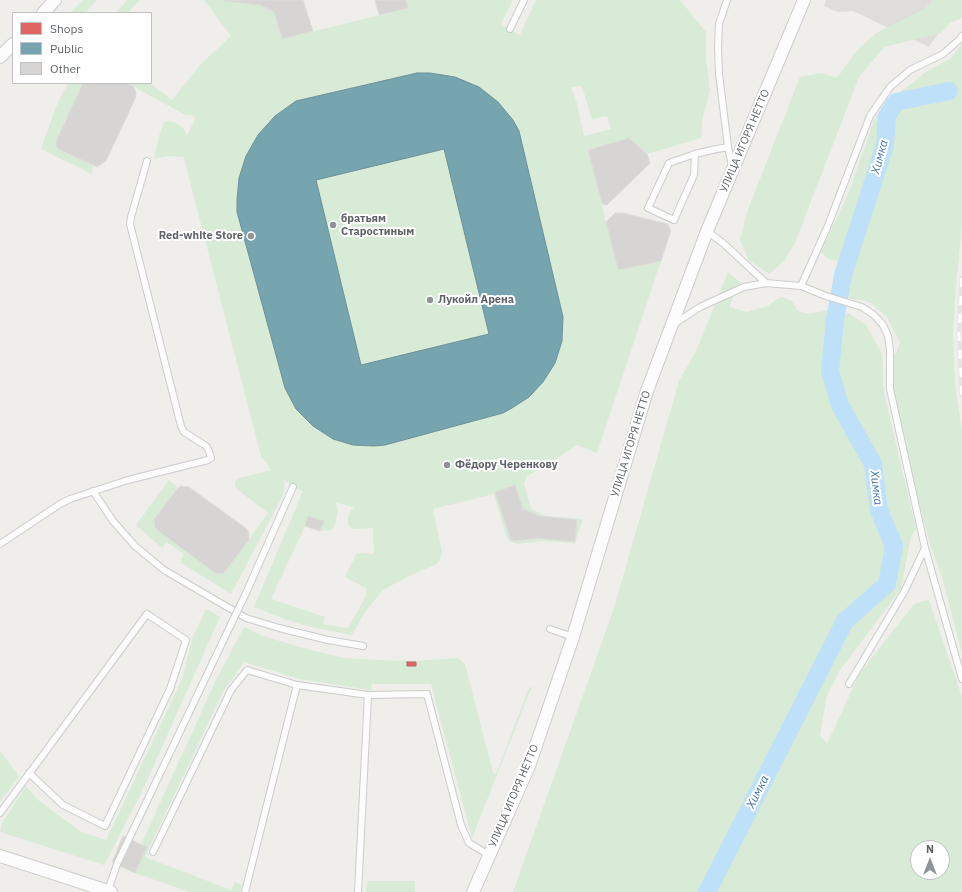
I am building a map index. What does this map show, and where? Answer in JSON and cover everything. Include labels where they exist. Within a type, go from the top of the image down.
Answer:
[{"type":"street","points":[[44,12],[55,0]]},
{"type":"street","name":"УЛИЦА ИГОРЯ НЕТТО","points":[[473,892],[529,766],[573,637],[647,391],[671,326],[707,231],[804,0]]},
{"type":"street","points":[[0,57],[12,45]]},
{"type":"street","points":[[0,856],[109,892]]},
{"type":"lane","points":[[510,29],[524,0]]},
{"type":"lane","points":[[727,0],[719,24],[718,47],[719,74],[728,147],[733,170]]},
{"type":"lane","points":[[801,286],[827,228],[870,116],[890,87],[910,70],[943,54],[962,36]]},
{"type":"lane","points":[[695,154],[694,175],[674,220],[648,208],[670,163],[695,154],[728,147]]},
{"type":"lane","points":[[0,544],[60,504],[70,499],[128,480],[211,458],[210,451],[206,446],[184,432],[181,426],[130,224],[147,161]]},
{"type":"lane","points":[[707,231],[724,244],[766,283]]},
{"type":"lane","points":[[671,326],[700,307],[744,287],[766,283],[801,286],[826,296],[862,307],[874,315],[883,325],[888,336],[890,350],[890,389],[925,548],[962,679]]},
{"type":"lane","points":[[109,892],[117,864],[246,593],[293,487]]},
{"type":"lane","points":[[93,491],[113,521],[135,546],[164,570],[246,618],[328,640],[363,646]]},
{"type":"lane","points":[[849,684],[904,592],[925,548]]},
{"type":"lane","points":[[0,813],[29,773],[147,614],[186,640],[170,689],[105,826],[63,805],[29,773]]},
{"type":"lane","points":[[550,629],[573,637]]},
{"type":"lane","points":[[153,852],[231,690],[247,670],[297,685],[368,695],[427,694],[461,825],[469,843],[489,855]]},
{"type":"lane","points":[[245,892],[297,685]]},
{"type":"lane","points":[[358,892],[368,695]]},
{"type":"shaded area","points":[[826,0],[961,0],[929,47],[853,11],[838,12],[824,6]]},
{"type":"green space","points":[[83,0],[97,0],[86,12],[71,12]]},
{"type":"green space","points":[[127,0],[140,0],[129,12],[117,12]]},
{"type":"green space","name":"Лукойл Арена","points":[[204,0],[225,0],[260,5],[274,12],[282,39],[408,8],[406,0],[513,0],[501,24],[520,35],[536,0],[680,0],[706,32],[706,57],[710,91],[703,116],[701,138],[647,154],[629,138],[588,150],[618,270],[661,261],[597,453],[577,445],[544,467],[527,476],[524,484],[531,509],[546,516],[583,519],[575,543],[541,541],[519,544],[513,543],[508,539],[505,532],[494,494],[433,509],[442,552],[440,560],[435,565],[413,574],[383,590],[364,613],[352,635],[307,626],[254,607],[303,491],[293,487],[283,479],[285,486],[283,495],[231,594],[180,562],[184,554],[167,542],[162,548],[136,525],[169,480],[178,488],[154,519],[155,527],[215,573],[223,574],[268,513],[235,486],[235,481],[239,478],[271,470],[261,456],[184,157],[169,156],[154,159],[159,136],[163,124],[166,121],[174,122],[183,128],[187,136],[195,118],[190,114],[187,115],[182,113],[129,84],[151,84],[172,100],[201,64],[231,36]],"holes":[[[582,86],[592,119],[607,116],[611,129],[584,136],[577,103],[571,87]],[[335,502],[355,508],[351,510],[348,517],[348,525],[352,529],[373,528],[374,554],[357,553],[345,577],[366,588],[366,596],[348,628],[323,624],[325,617],[271,599],[305,526],[320,531],[331,530],[335,525],[338,511]]]},
{"type":"green space","points":[[933,0],[962,0],[962,18],[950,23],[941,33],[884,47],[859,77],[795,243],[784,261],[769,274],[749,260],[740,240],[747,212],[800,77],[821,73],[837,78],[858,49],[878,32],[924,9]]},
{"type":"green space","points":[[962,44],[962,227],[953,333],[955,383],[962,432],[962,653],[942,577],[930,544],[898,427],[892,391],[891,360],[900,343],[887,317],[871,303],[852,299],[842,293],[835,284],[835,279],[843,265],[840,261],[829,259],[821,252],[849,192],[874,120],[884,105],[926,72],[950,59]]},
{"type":"green space","points":[[68,84],[83,84],[56,144],[60,150],[93,166],[92,174],[41,149],[56,107]]},
{"type":"green space","points":[[728,272],[740,282],[729,307],[747,312],[768,306],[782,297],[792,301],[798,311],[809,314],[829,310],[850,314],[866,325],[882,354],[884,393],[916,529],[911,536],[901,589],[840,670],[827,695],[820,735],[827,744],[860,673],[914,604],[929,600],[962,697],[962,892],[513,892],[614,608],[679,381],[697,349]]},
{"type":"green space","points":[[206,609],[220,617],[141,794],[104,865],[0,832],[2,823],[26,786],[38,800],[81,832],[106,840],[183,677],[192,639]]},
{"type":"green space","points":[[244,627],[260,635],[310,650],[345,658],[417,661],[458,658],[465,664],[493,773],[496,774],[529,688],[532,686],[472,838],[431,684],[372,684],[371,690],[300,679],[244,662],[223,692],[145,857],[231,890],[235,882],[242,885],[240,892],[190,892],[129,871],[216,680]]},
{"type":"green space","points":[[0,751],[19,776],[0,802]]},
{"type":"green space","points":[[367,881],[415,881],[415,892],[366,892]]},
{"type":"building: Shops","points":[[407,662],[416,662],[416,666],[407,666]]},
{"type":"building: Public","points":[[417,73],[430,73],[455,77],[479,87],[498,102],[513,120],[519,131],[563,317],[562,341],[555,363],[543,382],[529,397],[503,413],[385,445],[374,446],[353,445],[333,439],[313,426],[296,409],[285,388],[237,212],[237,200],[239,178],[246,156],[258,135],[275,116],[296,101]],"holes":[[[444,149],[489,334],[361,365],[316,180]]]},
{"type":"building: Other","points":[[303,0],[313,31],[282,39],[274,12],[260,5],[224,1]]},
{"type":"building: Other","points":[[375,0],[406,0],[408,8],[379,15]]},
{"type":"building: Other","points":[[83,84],[129,84],[133,86],[136,97],[106,161],[97,167],[60,150],[56,144]]},
{"type":"building: Other","points":[[629,138],[647,154],[650,163],[607,205],[602,204],[588,150]]},
{"type":"building: Other","points":[[615,213],[623,213],[668,224],[671,231],[661,261],[618,270],[606,222]]},
{"type":"building: Other","points":[[515,485],[523,509],[540,516],[577,520],[575,542],[538,538],[514,541],[511,540],[495,492]]},
{"type":"building: Other","points":[[181,486],[189,487],[247,529],[249,533],[249,540],[223,574],[215,573],[155,527],[154,519]]},
{"type":"building: Other","points":[[308,516],[324,521],[320,531],[305,526]]},
{"type":"building: Other","points":[[123,836],[147,847],[135,873],[112,862]]},
{"type":"waterway","name":"Химка","points":[[707,892],[845,621],[887,584],[894,546],[879,510],[873,464],[840,405],[830,371],[835,320],[843,275],[885,145],[887,116],[896,102],[949,91]]},
{"type":"railway","points":[[962,278],[959,334],[962,395]]},
{"type":"place","name":"братьям Старостиным","points":[[333,225]]},
{"type":"place","name":"Red-white Store","points":[[251,236]]},
{"type":"place","name":"Лукойл Арена","points":[[430,300]]},
{"type":"place","name":"Фёдору Черенкову","points":[[447,465]]}]
